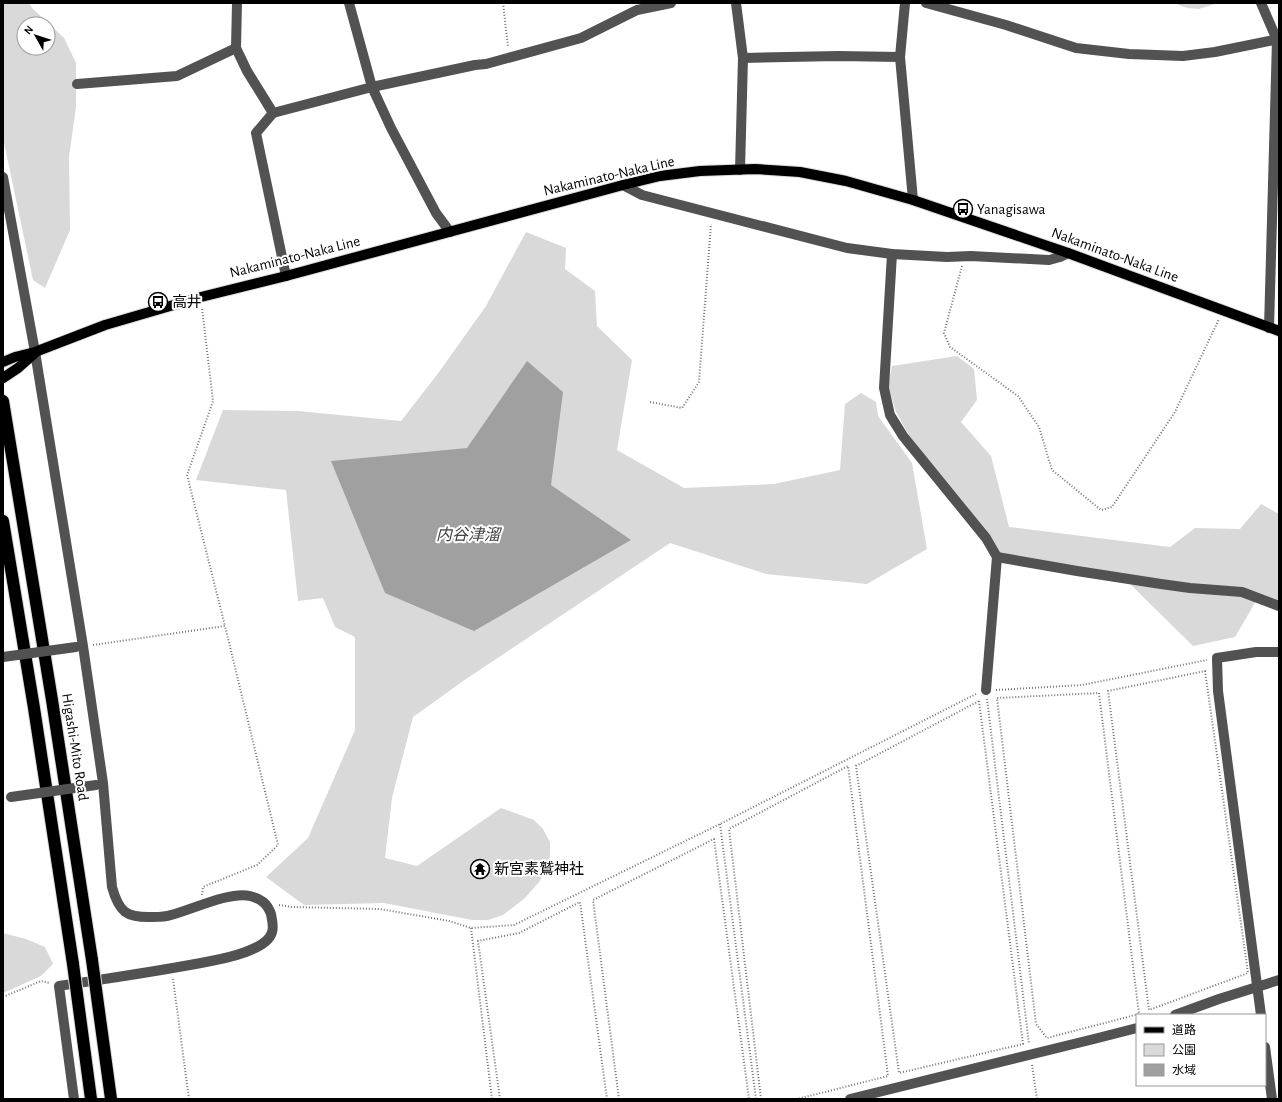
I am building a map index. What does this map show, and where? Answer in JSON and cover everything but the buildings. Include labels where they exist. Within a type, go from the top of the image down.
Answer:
[{"type":"highway","name":"Higashi-Mito Road","points":[[3,401],[52,700],[92,960],[111,1099]]},
{"type":"highway","points":[[3,522],[34,708],[73,964],[91,1099]]},
{"type":"main road","name":"Nakaminato-Naka Line","points":[[3,362],[35,352],[105,325],[201,297],[286,276],[623,185],[660,176],[700,171],[755,169],[808,174],[846,180],[913,200],[1068,253],[1274,330]]},
{"type":"main road","name":"Nakaminato-Naka Line","points":[[3,378],[18,368],[35,352]]},
{"type":"street","points":[[237,3],[236,48],[246,71],[273,113]]},
{"type":"street","points":[[349,3],[372,87],[391,128],[436,213],[450,232]]},
{"type":"street","points":[[286,276],[256,133],[273,113],[372,87],[509,58],[581,38],[637,10],[671,3]]},
{"type":"street","points":[[736,3],[743,58],[740,170]]},
{"type":"street","points":[[905,3],[900,57],[913,200]]},
{"type":"street","points":[[926,3],[1006,25],[1076,48],[1183,56],[1215,52],[1278,40]]},
{"type":"street","points":[[1261,3],[1278,40],[1274,330]]},
{"type":"street","points":[[76,84],[177,76],[236,48]]},
{"type":"street","points":[[743,58],[838,56],[900,57]]},
{"type":"street","points":[[3,176],[35,352],[80,646],[100,784],[112,887],[115,899],[128,915],[139,918],[169,916],[230,897],[247,895],[259,898],[268,906],[272,921],[272,933],[267,941],[256,948],[219,959],[172,969],[59,986],[74,1099]]},
{"type":"street","points":[[623,185],[642,195],[847,248],[892,254],[1049,260],[1068,253]]},
{"type":"street","points":[[892,254],[884,388],[890,415],[903,436],[986,538],[997,557],[986,690]]},
{"type":"street","points":[[997,557],[1161,584],[1242,592],[1279,606]]},
{"type":"street","points":[[3,657],[80,646]]},
{"type":"street","points":[[1261,1014],[1218,691],[1217,658],[1256,652],[1279,652]]},
{"type":"street","points":[[7,798],[100,784]]},
{"type":"street","points":[[1178,1014],[1279,980]]},
{"type":"street","points":[[850,1099],[1136,1028]]},
{"type":"street","points":[[1266,1054],[1272,1099]]},
{"type":"path","points":[[503,3],[509,58]]},
{"type":"path","points":[[650,402],[682,408],[699,382],[712,213]]},
{"type":"path","points":[[965,257],[944,333],[950,347],[1018,396],[1039,427],[1052,470],[1101,510],[1112,507],[1174,412],[1223,310]]},
{"type":"path","points":[[201,297],[213,401],[186,475],[225,626],[278,845],[257,865],[202,887],[202,906]]},
{"type":"path","points":[[80,646],[225,626]]},
{"type":"path","points":[[268,906],[279,905],[292,907],[380,909],[449,921],[471,928],[514,925],[720,824],[986,690],[1082,685],[1217,658]]},
{"type":"path","points":[[1205,671],[1248,974],[1149,1010],[1108,691],[1205,671]]},
{"type":"path","points":[[986,690],[1037,1099]]},
{"type":"path","points":[[1136,1015],[1047,1038],[1036,1024],[997,698],[1099,693],[1139,1014]]},
{"type":"path","points":[[979,701],[1023,1044],[899,1073],[856,766],[979,701]]},
{"type":"path","points":[[761,1099],[729,829],[848,766],[888,1076],[797,1099]]},
{"type":"path","points":[[720,824],[756,1099]]},
{"type":"path","points":[[619,1099],[593,900],[714,839],[748,1099]]},
{"type":"path","points":[[500,1099],[478,941],[519,934],[580,902],[608,1099]]},
{"type":"path","points":[[471,928],[492,1099]]},
{"type":"path","points":[[172,969],[189,1099]]},
{"type":"path","points":[[3,997],[41,981],[59,986]]},
{"type":"green space","points":[[3,3],[29,3],[41,16],[16,16],[16,56],[56,56],[56,30],[64,38],[76,63],[76,107],[69,157],[70,230],[45,288],[33,280],[3,138]]},
{"type":"green space","points":[[1174,3],[1218,3],[1199,9],[1187,8]]},
{"type":"green space","points":[[526,232],[566,248],[565,269],[595,291],[597,326],[632,360],[617,450],[684,488],[774,484],[840,470],[845,404],[861,393],[876,402],[878,416],[912,463],[927,549],[867,584],[766,574],[670,543],[466,679],[413,717],[392,798],[385,858],[417,866],[501,808],[534,820],[543,829],[550,842],[548,867],[539,882],[525,898],[503,915],[488,920],[472,920],[384,903],[304,905],[266,877],[308,838],[355,730],[355,637],[335,627],[323,598],[298,601],[286,490],[196,480],[223,410],[298,411],[401,421],[439,372],[486,306]]},
{"type":"green space","points":[[957,356],[974,369],[977,400],[961,422],[991,456],[1009,527],[1170,547],[1195,528],[1240,529],[1261,504],[1279,514],[1279,602],[1259,596],[1235,637],[1193,646],[1123,577],[999,554],[907,432],[896,412],[888,386],[892,366]]},
{"type":"green space","points":[[3,933],[26,939],[45,947],[53,964],[41,976],[3,993]]},
{"type":"water","name":"内谷津溜","points":[[527,361],[563,392],[551,485],[631,540],[474,631],[385,593],[331,461],[467,448]]},
{"type":"place","name":"Yanagisawa","points":[[963,209]]},
{"type":"place","name":"高井","points":[[158,302]]},
{"type":"place","name":"新宮素鷲神社","points":[[480,869]]}]
